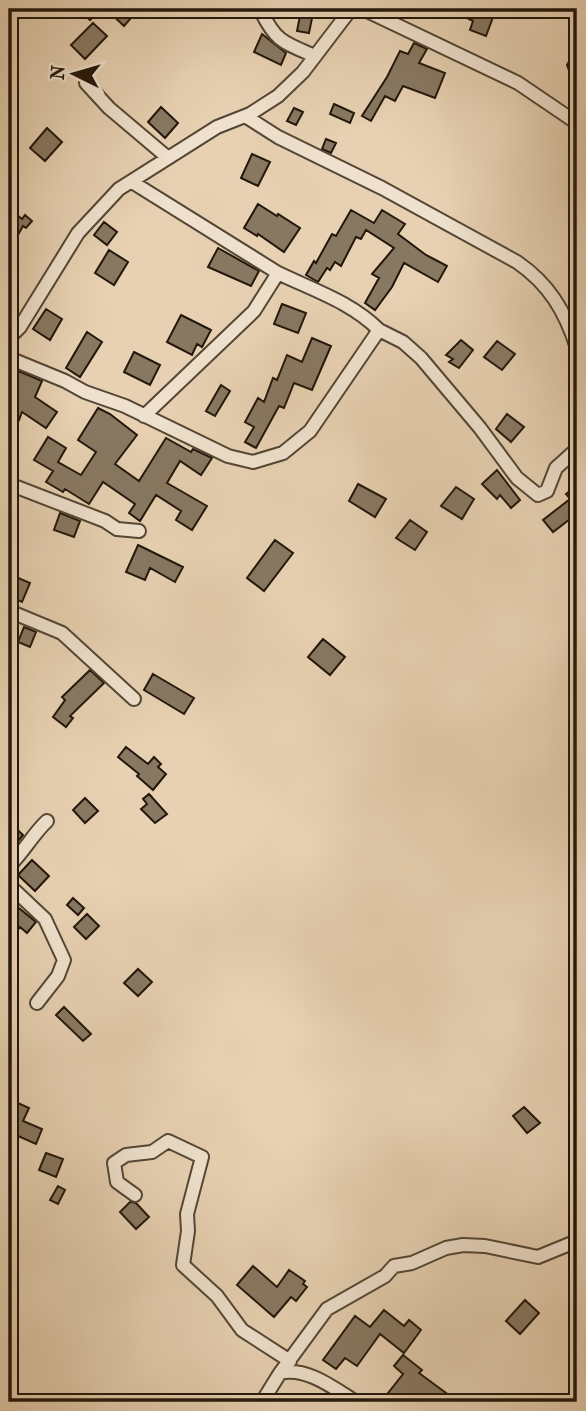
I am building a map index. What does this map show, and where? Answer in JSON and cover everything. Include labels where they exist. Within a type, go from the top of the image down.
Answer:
[{"type":"street","points":[[9,338],[20,327],[78,233],[119,189],[167,157],[278,96],[315,56],[351,9]]},
{"type":"street","points":[[363,9],[518,83],[577,123]]},
{"type":"street","points":[[261,10],[269,29],[278,39],[315,56]]},
{"type":"street","points":[[86,83],[109,108],[167,157]]},
{"type":"street","points":[[245,116],[278,137],[382,188],[517,262],[537,276],[551,294],[568,320],[577,348]]},
{"type":"street","points":[[131,182],[278,272],[348,307],[367,318],[379,330],[403,342],[421,358],[474,420],[517,478],[538,495],[547,491],[556,468],[577,449]]},
{"type":"street","points":[[144,416],[254,311],[278,272]]},
{"type":"street","points":[[9,358],[144,416],[228,456],[253,462],[283,453],[310,431],[379,330]]},
{"type":"street","points":[[9,484],[105,521],[117,529],[139,531]]},
{"type":"street","points":[[9,611],[62,632],[134,699]]},
{"type":"street","points":[[9,866],[28,846],[34,833],[47,821]]},
{"type":"street","points":[[9,885],[45,919],[64,960],[58,976],[37,1003]]},
{"type":"street","points":[[135,1195],[117,1182],[114,1163],[126,1155],[152,1152],[168,1141],[202,1157],[187,1214],[188,1231],[183,1265],[216,1296],[242,1330],[290,1361]]},
{"type":"street","points":[[262,1402],[327,1309],[385,1276],[394,1266],[412,1263],[446,1248],[463,1245],[485,1246],[538,1256],[577,1241]]},
{"type":"street","points":[[280,1373],[291,1370],[305,1374],[356,1402]]},
{"type":"building","points":[[78,9],[101,9],[90,20]]},
{"type":"building","points":[[106,9],[135,9],[124,26]]},
{"type":"building","points":[[450,9],[496,9],[486,36],[470,30],[473,21]]},
{"type":"building","points":[[300,16],[312,18],[309,33],[297,31]]},
{"type":"building","points":[[93,23],[107,36],[85,59],[71,45]]},
{"type":"building","points":[[262,34],[286,53],[281,65],[254,52]]},
{"type":"building","points":[[414,43],[427,49],[419,63],[445,73],[435,98],[403,86],[395,101],[385,96],[371,121],[362,116],[400,51],[408,54]]},
{"type":"building","points":[[577,47],[577,91],[567,65]]},
{"type":"building","points":[[334,104],[354,113],[350,123],[330,114]]},
{"type":"building","points":[[161,107],[178,123],[165,138],[148,122]]},
{"type":"building","points":[[294,108],[303,112],[296,125],[287,121]]},
{"type":"building","points":[[47,128],[62,142],[45,161],[30,148]]},
{"type":"building","points":[[326,139],[336,143],[331,153],[322,149]]},
{"type":"building","points":[[252,154],[270,162],[258,186],[241,178]]},
{"type":"building","points":[[258,204],[300,228],[284,252],[244,228]]},
{"type":"building","points":[[351,210],[374,223],[382,210],[405,224],[398,234],[426,255],[447,266],[438,282],[404,263],[392,287],[375,310],[365,303],[379,278],[372,274],[394,248],[366,230],[361,239],[356,237],[341,266],[335,262],[330,270],[327,268],[318,282],[306,275],[332,234],[336,236]]},
{"type":"building","points":[[17,215],[22,219],[25,215],[32,221],[26,228],[23,226],[19,233],[17,231],[9,242],[9,226]]},
{"type":"building","points":[[104,222],[117,232],[107,245],[94,235]]},
{"type":"building","points":[[218,248],[259,271],[251,286],[208,267]]},
{"type":"building","points":[[109,250],[128,262],[114,285],[95,273]]},
{"type":"building","points":[[282,304],[306,313],[298,333],[274,324]]},
{"type":"building","points":[[46,309],[62,319],[50,340],[33,329]]},
{"type":"building","points":[[181,315],[211,330],[202,347],[197,344],[192,355],[167,342]]},
{"type":"building","points":[[87,332],[102,342],[80,377],[66,368]]},
{"type":"building","points":[[312,338],[331,346],[312,390],[294,383],[284,408],[279,406],[256,448],[245,442],[254,427],[245,422],[258,398],[264,402],[273,378],[277,380],[287,355],[302,362]]},
{"type":"building","points":[[461,340],[473,350],[459,368],[449,362],[453,359],[446,355]]},
{"type":"building","points":[[497,341],[515,354],[502,370],[484,357]]},
{"type":"building","points":[[134,352],[160,365],[150,385],[124,372]]},
{"type":"building","points":[[9,367],[42,381],[35,397],[57,412],[46,428],[22,412],[19,420],[9,415]]},
{"type":"building","points":[[221,385],[230,391],[215,416],[206,411]]},
{"type":"building","points":[[98,408],[137,435],[115,464],[139,481],[166,438],[191,452],[193,449],[212,458],[201,475],[180,461],[167,483],[207,506],[192,530],[176,520],[181,511],[156,495],[140,521],[129,513],[135,504],[103,482],[89,504],[65,489],[63,492],[46,482],[53,471],[34,460],[48,437],[66,448],[58,462],[81,475],[96,452],[78,440]]},
{"type":"building","points":[[507,414],[524,427],[511,442],[496,429]]},
{"type":"building","points":[[497,470],[520,500],[511,508],[500,495],[497,499],[482,484]]},
{"type":"building","points":[[358,484],[386,499],[375,517],[349,501]]},
{"type":"building","points":[[577,486],[577,509],[576,507],[571,511],[574,516],[553,532],[543,520],[570,499],[566,494]]},
{"type":"building","points":[[456,487],[474,499],[462,519],[441,506]]},
{"type":"building","points":[[60,513],[80,521],[74,537],[54,530]]},
{"type":"building","points":[[410,520],[427,532],[415,550],[396,538]]},
{"type":"building","points":[[275,540],[293,553],[264,591],[247,578]]},
{"type":"building","points":[[138,545],[183,567],[175,582],[150,568],[145,580],[126,572]]},
{"type":"building","points":[[9,574],[30,583],[22,602],[9,596]]},
{"type":"building","points":[[24,627],[36,632],[30,647],[18,642]]},
{"type":"building","points":[[323,639],[345,657],[330,675],[308,657]]},
{"type":"building","points":[[90,670],[104,683],[70,716],[73,718],[66,727],[53,717],[65,700],[62,697]]},
{"type":"building","points":[[153,674],[194,698],[184,714],[144,690]]},
{"type":"building","points":[[126,747],[148,764],[154,757],[161,764],[158,767],[166,774],[153,790],[118,757]]},
{"type":"building","points":[[149,794],[167,814],[155,823],[141,809],[147,804],[143,799]]},
{"type":"building","points":[[85,798],[98,811],[85,823],[73,810]]},
{"type":"building","points":[[9,822],[23,835],[9,852]]},
{"type":"building","points":[[32,860],[49,876],[35,891],[18,875]]},
{"type":"building","points":[[73,898],[84,908],[78,915],[67,905]]},
{"type":"building","points":[[9,900],[36,922],[27,933],[20,927],[9,940]]},
{"type":"building","points":[[87,914],[99,926],[86,939],[74,927]]},
{"type":"building","points":[[138,969],[152,982],[138,996],[124,983]]},
{"type":"building","points":[[64,1007],[91,1034],[83,1041],[56,1015]]},
{"type":"building","points":[[11,1100],[29,1108],[23,1121],[42,1129],[36,1144],[9,1132]]},
{"type":"building","points":[[524,1107],[540,1123],[527,1133],[513,1116]]},
{"type":"building","points":[[46,1153],[63,1159],[56,1177],[39,1170]]},
{"type":"building","points":[[58,1186],[65,1190],[58,1204],[50,1200]]},
{"type":"building","points":[[130,1202],[136,1203],[149,1217],[136,1229],[120,1212]]},
{"type":"building","points":[[253,1266],[277,1287],[289,1270],[305,1281],[303,1284],[307,1287],[296,1301],[291,1297],[274,1317],[237,1285]]},
{"type":"building","points":[[525,1300],[539,1313],[520,1334],[506,1321]]},
{"type":"building","points":[[384,1310],[404,1326],[409,1320],[421,1330],[404,1353],[380,1334],[357,1366],[345,1358],[336,1369],[323,1360],[355,1316],[370,1327]]},
{"type":"building","points":[[403,1355],[422,1370],[419,1373],[450,1396],[445,1402],[381,1402],[403,1374],[394,1366]]}]
